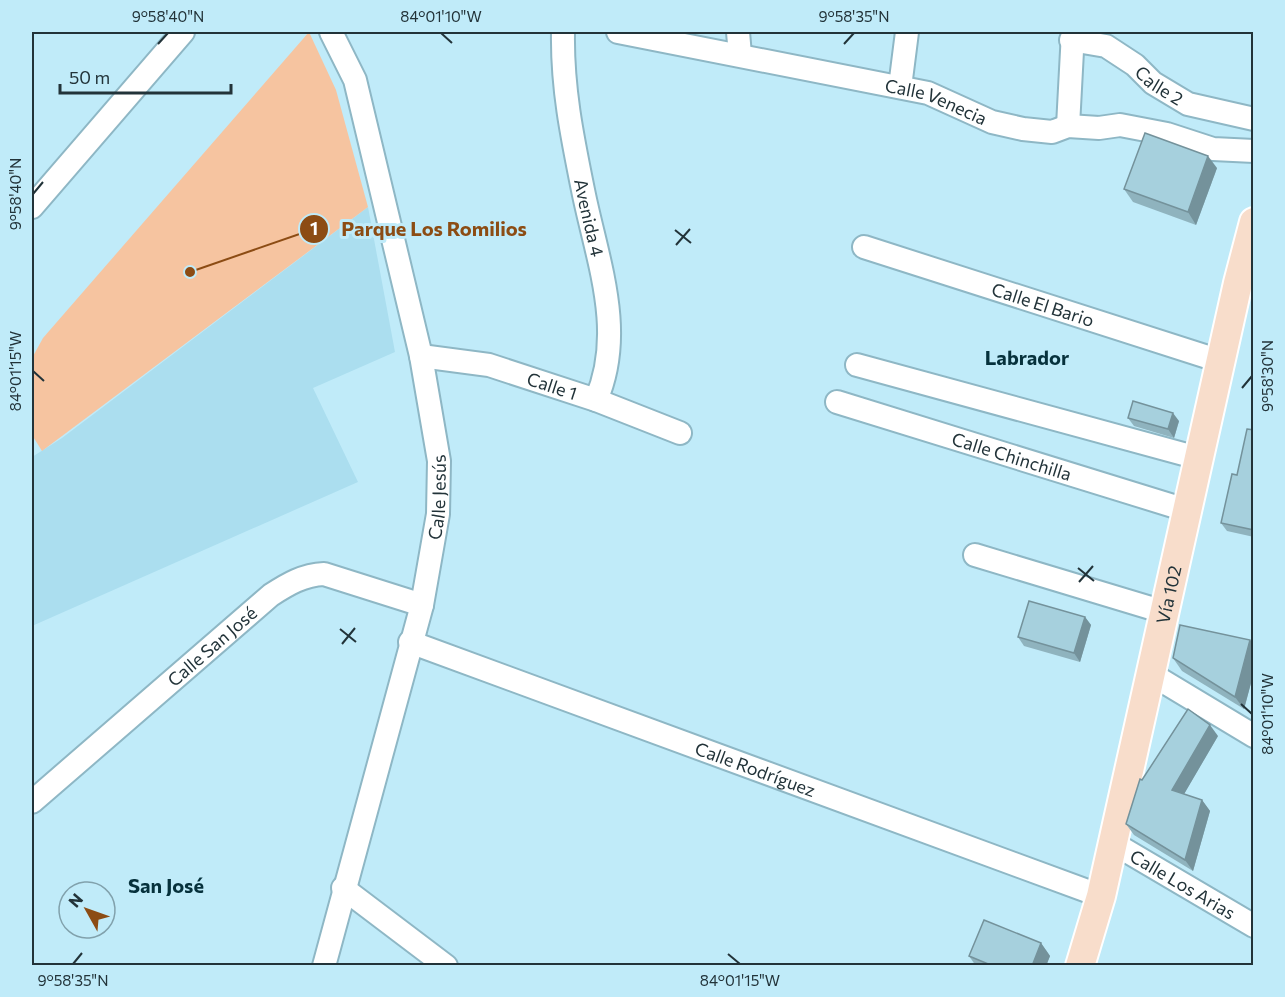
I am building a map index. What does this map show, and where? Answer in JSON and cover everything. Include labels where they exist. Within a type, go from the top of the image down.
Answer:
[{"type":"main road","name":"Vía 102","points":[[1080,966],[1101,896],[1220,361],[1246,285],[1254,222]]},
{"type":"street","points":[[32,207],[183,32]]},
{"type":"street","name":"Calle Jesús","points":[[324,966],[343,888],[422,604],[438,514],[439,461],[421,356],[355,80],[331,32]]},
{"type":"street","name":"Avenida 4","points":[[563,32],[562,75],[583,190],[609,308],[610,352],[605,378],[596,400]]},
{"type":"street","name":"Calle Venecia","points":[[618,32],[740,54],[928,93],[992,122],[1023,129],[1052,132],[1068,126],[1099,128],[1120,125],[1167,134],[1213,148],[1254,152]]},
{"type":"street","points":[[738,32],[740,54]]},
{"type":"street","points":[[900,87],[907,32]]},
{"type":"street","points":[[1068,126],[1072,36]]},
{"type":"street","name":"Calle 2","points":[[1072,36],[1106,46],[1135,65],[1153,83],[1188,104],[1254,119]]},
{"type":"street","name":"Calle El Bario","points":[[864,247],[1220,361]]},
{"type":"street","name":"Calle 1","points":[[421,356],[489,365],[596,400],[680,433]]},
{"type":"street","points":[[857,365],[1198,459]]},
{"type":"street","name":"Calle Chinchilla","points":[[837,402],[1186,510]]},
{"type":"street","points":[[975,555],[1164,612]]},
{"type":"street","name":"Calle San José","points":[[32,802],[271,595],[290,583],[308,575],[324,574],[422,604]]},
{"type":"street","name":"Calle Rodríguez","points":[[410,642],[1101,896]]},
{"type":"street","points":[[1151,674],[1254,736]]},
{"type":"street","name":"Calle Los Arias","points":[[1113,843],[1254,926]]},
{"type":"street","points":[[343,888],[446,966]]},
{"type":"shaded area","points":[[309,32],[336,90],[368,207],[42,451],[32,435],[32,358],[43,338]]},
{"type":"shaded area","points":[[368,207],[395,352],[313,388],[358,482],[32,626],[32,457],[62,438]]},
{"type":"building","points":[[1145,133],[1208,156],[1188,212],[1124,189]]},
{"type":"building","points":[[1133,401],[1173,413],[1168,429],[1128,418]]},
{"type":"building","points":[[1247,429],[1254,430],[1254,530],[1221,523],[1232,474],[1237,475]]},
{"type":"building","points":[[1029,601],[1085,617],[1074,653],[1018,637]]},
{"type":"building","points":[[1180,625],[1250,640],[1235,697],[1173,658]]},
{"type":"building","points":[[1188,709],[1210,725],[1172,790],[1202,800],[1185,860],[1126,824],[1140,779],[1142,780]]},
{"type":"building","points":[[984,920],[1041,943],[1032,966],[993,966],[969,956]]},
{"type":"place","name":"Parque Los Romilios","points":[[190,272]]},
{"type":"district","name":"Labrador","points":[[1027,357]]},
{"type":"district","name":"San José","points":[[166,885]]}]
